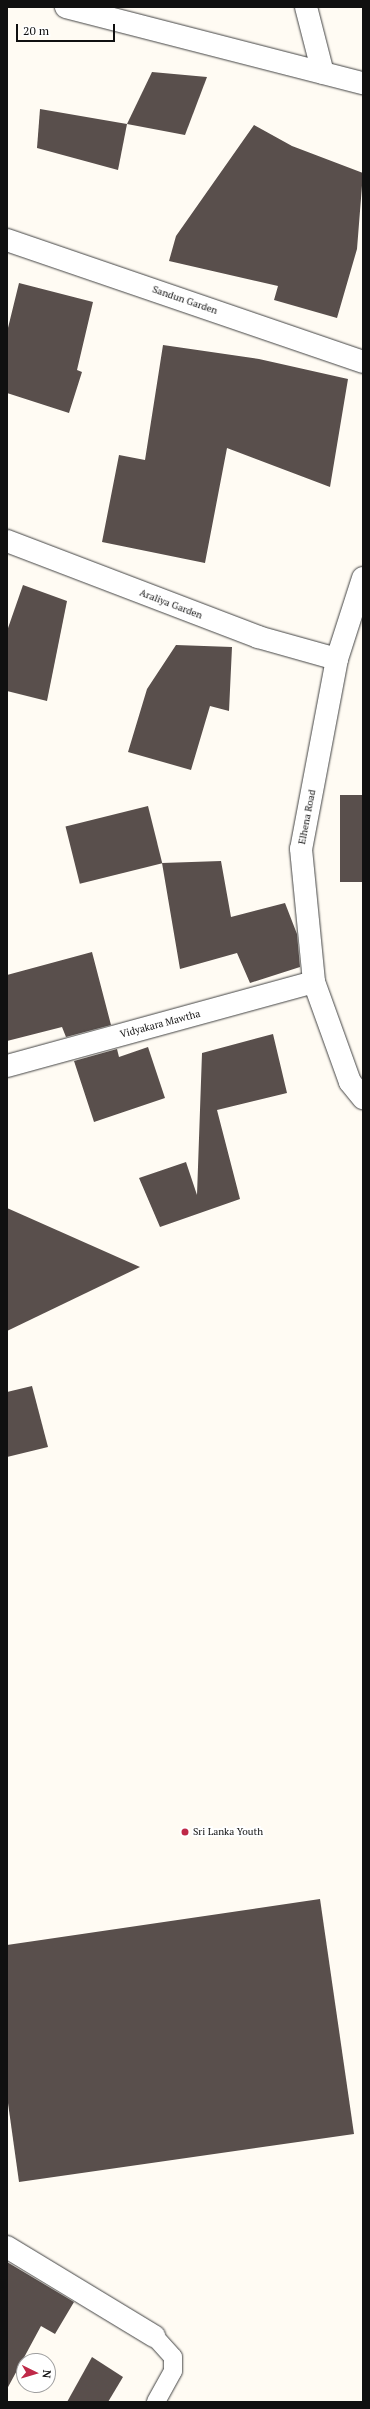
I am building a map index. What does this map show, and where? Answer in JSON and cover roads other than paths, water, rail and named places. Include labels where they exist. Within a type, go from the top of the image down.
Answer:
[{"type":"street","points":[[66,7],[363,83]]},
{"type":"street","points":[[306,7],[323,73]]},
{"type":"street","name":"Sandun Garden","points":[[7,240],[363,362]]},
{"type":"street","name":"Araliya Garden","points":[[7,541],[258,637],[337,659]]},
{"type":"street","name":"Elhena Road","points":[[359,1086],[314,982],[301,849],[337,659],[363,578]]},
{"type":"street","name":"Vidyakara Mawtha","points":[[7,1066],[314,982]]},
{"type":"street","points":[[7,2247],[154,2336]]},
{"type":"lane","points":[[154,2336],[173,2357],[173,2371],[156,2402]]},
{"type":"place","name":"Sri Lanka Youth","points":[[185,1832]]}]
